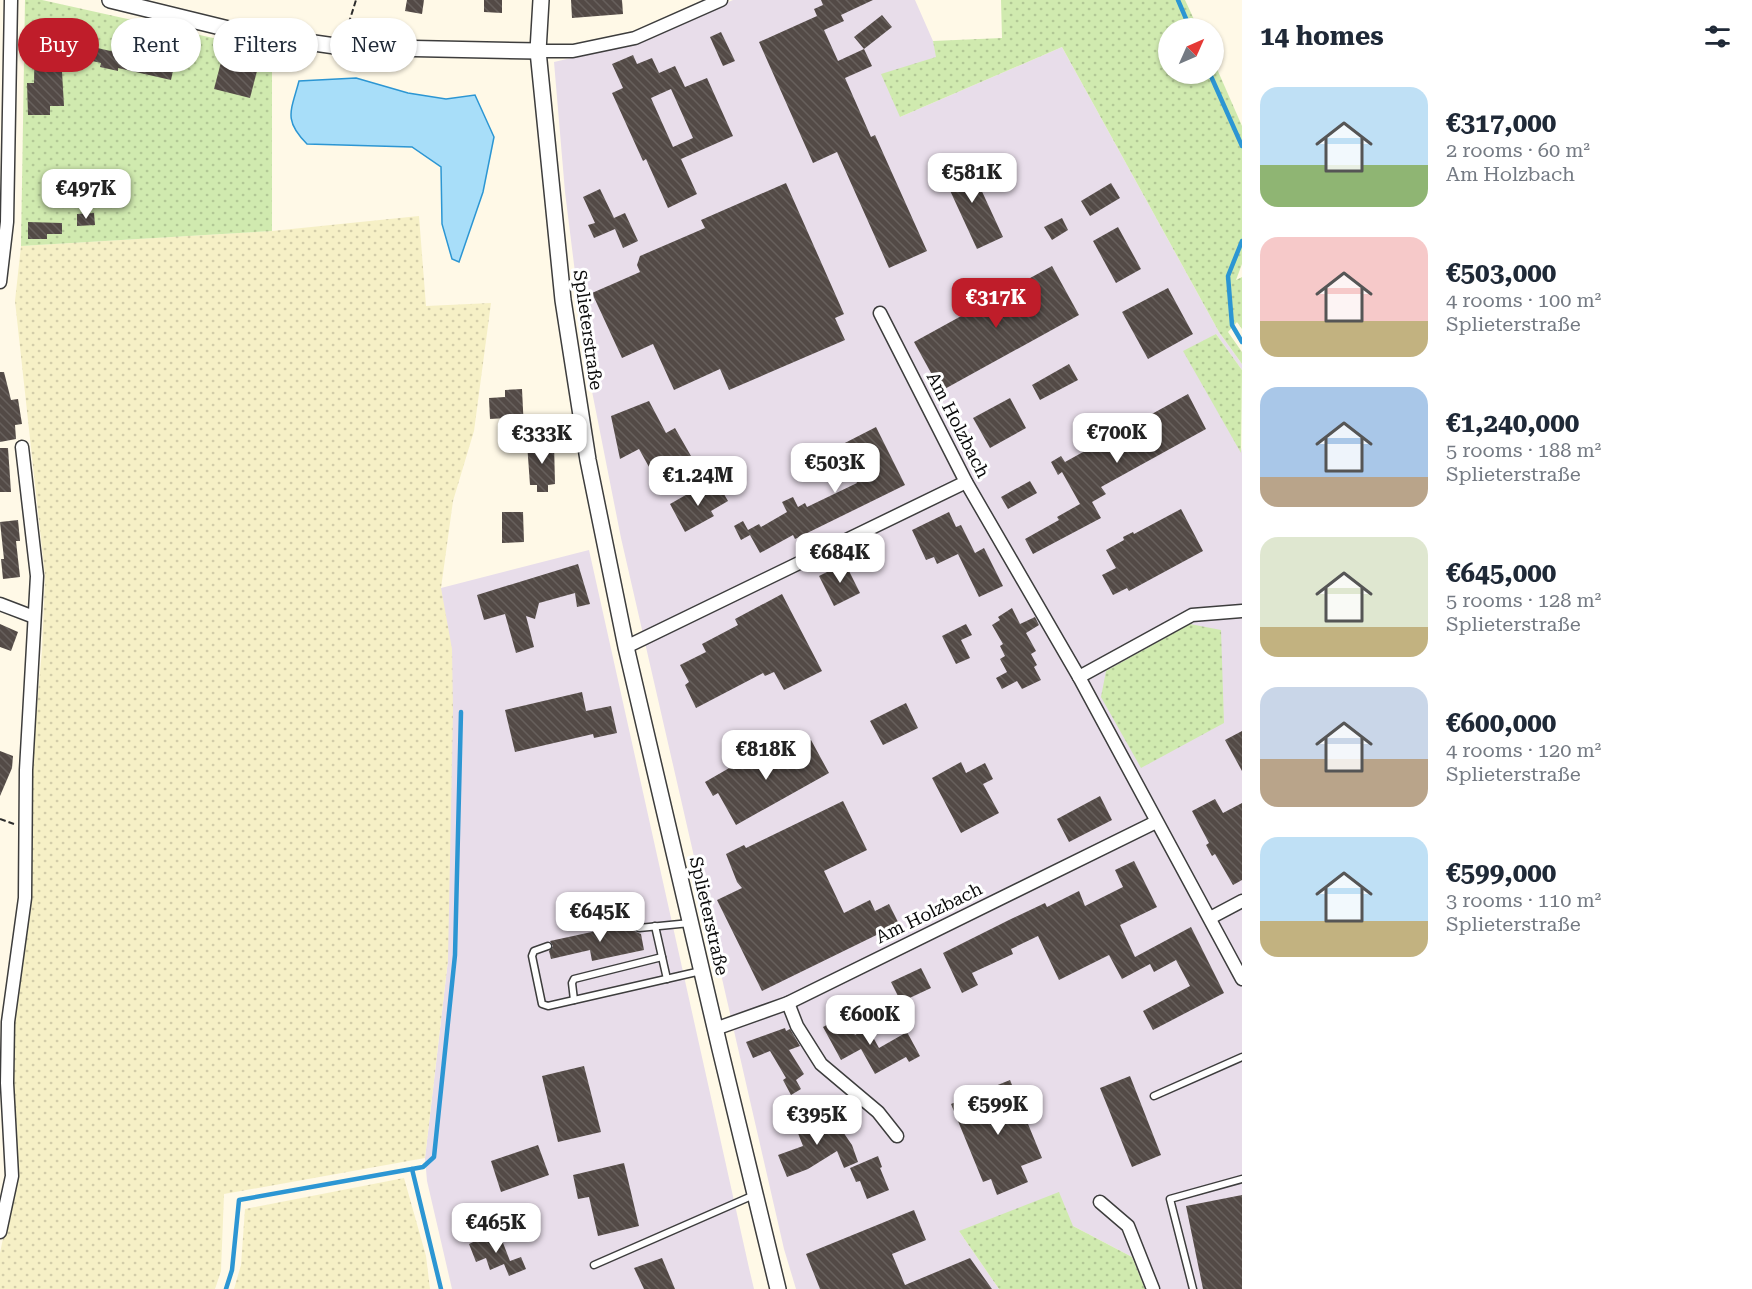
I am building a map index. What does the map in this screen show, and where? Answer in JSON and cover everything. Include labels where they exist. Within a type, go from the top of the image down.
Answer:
[{"type":"street","points":[[0,282],[7,222],[11,0]]},
{"type":"street","points":[[110,0],[245,33],[330,45]]},
{"type":"street","name":"Splieterstraße","points":[[541,0],[538,51],[563,300],[588,460],[626,646],[778,1289]]},
{"type":"street","points":[[417,49],[573,51],[635,38],[721,0]]},
{"type":"street","name":"Am Holzbach","points":[[880,313],[966,482],[1079,677],[1242,979]]},
{"type":"street","points":[[0,1232],[12,1176],[7,1083],[8,1022],[25,898],[26,770],[38,576],[22,447]]},
{"type":"street","points":[[626,646],[966,482]]},
{"type":"street","points":[[0,604],[34,617]]},
{"type":"street","points":[[1079,677],[1192,615],[1242,611]]},
{"type":"street","name":"Am Holzbach","points":[[715,1029],[788,1003],[1156,822]]},
{"type":"street","points":[[1210,918],[1242,901]]},
{"type":"street","points":[[788,1003],[797,1026],[821,1064],[878,1112],[897,1136]]},
{"type":"street","points":[[1100,1202],[1128,1226],[1154,1289]]},
{"type":"lane","points":[[639,928],[691,923]]},
{"type":"lane","points":[[655,926],[667,979]]},
{"type":"lane","points":[[548,946],[534,951],[532,956],[542,1004],[548,1006],[702,971]]},
{"type":"lane","points":[[574,1000],[572,983],[574,978],[662,957]]},
{"type":"lane","points":[[1154,1096],[1242,1057]]},
{"type":"lane","points":[[1193,1289],[1170,1199],[1242,1179]]},
{"type":"lane","points":[[594,1265],[754,1194]]},
{"type":"path","points":[[351,18],[356,0]]},
{"type":"shaded area","points":[[733,0],[915,0],[933,41],[937,57],[900,117],[1062,47],[1219,332],[1242,364],[1242,370],[1216,334],[1242,452],[1242,1289],[1145,1289],[1132,1257],[1073,1226],[959,1231],[999,1289],[796,1289],[784,1249],[621,538],[586,361],[565,192],[554,62],[636,43]]},
{"type":"shaded area","points":[[419,216],[426,306],[491,303],[474,431],[453,501],[441,588],[452,649],[448,960],[425,1158],[224,1194],[221,1271],[215,1289],[0,1289],[0,1253],[10,1204],[15,1022],[30,901],[31,767],[42,651],[45,576],[15,301],[21,246],[272,231]]},
{"type":"shaded area","points":[[589,550],[754,1289],[452,1289],[427,1181],[425,1158],[448,960],[441,588]]},
{"type":"shaded area","points":[[404,1178],[426,1256],[430,1289],[234,1289],[241,1265],[245,1209]]},
{"type":"green space","points":[[25,0],[42,0],[123,18],[111,18],[111,72],[201,72],[201,35],[213,38],[213,72],[272,72],[272,231],[21,246],[24,72],[99,72],[99,18],[25,18]]},
{"type":"green space","points":[[1001,0],[1185,0],[1193,18],[1158,18],[1158,84],[1224,84],[1242,126],[1242,264],[1236,280],[1242,277],[1242,329],[1237,322],[1228,332],[1242,352],[1242,364],[1219,332],[1062,47],[900,117],[881,74],[936,57],[933,41],[1002,38]]},
{"type":"green space","points":[[1216,334],[1242,370],[1241,453],[1183,351]]},
{"type":"green space","points":[[1190,624],[1221,630],[1224,723],[1141,768],[1101,697],[1106,671]]},
{"type":"green space","points":[[1059,1192],[1073,1226],[1132,1257],[1145,1289],[999,1289],[959,1231]]},
{"type":"water","points":[[356,78],[408,93],[446,99],[475,95],[494,137],[483,192],[459,262],[452,259],[442,224],[441,167],[412,147],[307,144],[294,128],[291,115],[299,81]]},
{"type":"building","points":[[407,0],[424,0],[422,14],[405,11]]},
{"type":"building","points":[[484,0],[502,0],[502,13],[484,12]]},
{"type":"building","points":[[571,0],[622,0],[623,14],[572,18]]},
{"type":"building","points":[[821,0],[873,0],[841,15],[844,21],[824,30],[838,61],[864,49],[872,66],[845,78],[871,137],[875,135],[927,251],[889,268],[837,152],[813,163],[759,42],[817,16],[814,9],[823,5]]},
{"type":"building","points":[[882,15],[892,27],[864,49],[854,37]]},
{"type":"building","points":[[721,32],[735,61],[723,66],[710,37]]},
{"type":"building","points":[[99,48],[111,51],[111,69],[100,67],[101,63],[99,63]]},
{"type":"building","points":[[633,55],[637,64],[652,58],[659,73],[675,66],[685,87],[707,78],[733,136],[681,159],[697,194],[668,208],[646,159],[643,161],[612,93],[623,88],[612,64]],"holes":[[[671,89],[693,138],[673,147],[651,98]]]},
{"type":"building","points":[[34,72],[62,72],[64,106],[50,106],[50,115],[28,115],[27,83],[34,83]]},
{"type":"building","points":[[136,72],[173,72],[171,80]]},
{"type":"building","points":[[218,72],[257,72],[250,98],[214,89]]},
{"type":"building","points":[[967,159],[1003,237],[977,249],[941,171]]},
{"type":"building","points":[[786,183],[844,314],[835,318],[845,340],[729,390],[720,369],[674,390],[653,344],[622,358],[592,293],[640,272],[637,265],[640,256],[705,228],[701,220]]},
{"type":"building","points":[[1111,183],[1120,198],[1090,216],[1081,201]]},
{"type":"building","points":[[600,189],[614,218],[625,213],[638,241],[623,248],[615,229],[594,238],[588,225],[595,223],[583,197]]},
{"type":"building","points":[[94,213],[95,225],[77,226],[77,214]]},
{"type":"building","points":[[1062,218],[1068,230],[1052,240],[1044,227]]},
{"type":"building","points":[[28,222],[62,223],[62,234],[47,234],[47,239],[28,239]]},
{"type":"building","points":[[1118,227],[1141,269],[1116,283],[1093,241]]},
{"type":"building","points":[[1052,266],[1079,315],[941,391],[914,342]]},
{"type":"building","points":[[1168,288],[1193,334],[1148,359],[1122,312]]},
{"type":"building","points":[[1069,364],[1078,380],[1040,400],[1032,385]]},
{"type":"building","points":[[0,372],[4,372],[11,400],[18,399],[22,424],[15,425],[16,439],[0,442]]},
{"type":"building","points":[[522,389],[525,450],[510,451],[506,418],[490,419],[489,398],[505,397],[505,390]]},
{"type":"building","points":[[1188,394],[1206,429],[1101,487],[1106,494],[1092,502],[1101,518],[1033,554],[1025,539],[1059,520],[1057,517],[1080,504],[1062,472],[1058,475],[1051,462],[1061,456],[1065,462]]},
{"type":"building","points":[[1010,398],[1026,428],[990,448],[973,418]]},
{"type":"building","points":[[649,401],[666,433],[675,428],[691,456],[654,476],[639,449],[620,459],[611,416]]},
{"type":"building","points":[[876,427],[905,485],[795,539],[793,535],[760,553],[750,535],[741,540],[734,526],[743,521],[748,530],[759,524],[761,527],[787,512],[782,502],[793,497],[798,507],[805,503],[807,507],[857,483],[839,446]]},
{"type":"building","points":[[527,443],[554,443],[555,484],[548,485],[548,492],[537,492],[537,485],[530,485]]},
{"type":"building","points":[[0,448],[8,448],[11,492],[0,492]]},
{"type":"building","points":[[1030,481],[1037,493],[1008,509],[1001,497]]},
{"type":"building","points":[[718,484],[728,501],[711,511],[714,516],[685,532],[670,504],[698,488],[702,493]]},
{"type":"building","points":[[1181,509],[1203,551],[1129,591],[1127,588],[1113,595],[1102,575],[1116,568],[1106,550],[1124,540],[1123,537],[1133,532],[1134,534]]},
{"type":"building","points":[[502,512],[523,512],[524,542],[502,543]]},
{"type":"building","points":[[949,512],[956,527],[961,525],[975,553],[984,548],[1003,586],[979,597],[958,554],[937,564],[934,557],[926,560],[912,530]]},
{"type":"building","points":[[18,520],[20,541],[16,541],[20,577],[3,579],[1,559],[4,559],[0,522]]},
{"type":"building","points":[[845,563],[860,593],[834,606],[819,576]]},
{"type":"building","points":[[578,564],[590,604],[577,607],[575,593],[539,603],[535,619],[526,616],[534,647],[516,653],[505,614],[484,620],[477,595]]},
{"type":"building","points":[[782,594],[822,671],[784,690],[774,672],[765,676],[763,673],[696,708],[685,685],[689,682],[680,665],[706,652],[702,644],[738,625],[735,619]]},
{"type":"building","points":[[1012,608],[1020,624],[1035,617],[1039,625],[1026,633],[1036,651],[1031,654],[1037,665],[1034,667],[1041,680],[1022,689],[1017,681],[1002,689],[996,678],[1007,672],[1000,659],[1005,656],[1000,646],[1003,644],[992,625],[1000,620],[998,617]]},
{"type":"building","points":[[0,624],[18,632],[11,651],[0,647]]},
{"type":"building","points":[[966,624],[972,635],[961,640],[970,658],[956,664],[942,636]]},
{"type":"building","points":[[582,692],[586,711],[611,706],[617,733],[594,738],[593,734],[515,752],[505,710]]},
{"type":"building","points":[[906,703],[918,728],[883,745],[870,721]]},
{"type":"building","points":[[1242,731],[1242,771],[1225,740]]},
{"type":"building","points":[[811,740],[829,773],[736,825],[718,793],[713,796],[705,782],[757,752],[764,766]]},
{"type":"building","points":[[0,751],[13,756],[12,768],[0,796]]},
{"type":"building","points":[[961,762],[966,773],[985,763],[993,779],[983,784],[999,813],[961,833],[932,778]]},
{"type":"building","points":[[1100,796],[1112,820],[1069,842],[1057,819]]},
{"type":"building","points":[[1215,799],[1223,813],[1242,803],[1242,880],[1233,885],[1215,854],[1212,856],[1206,845],[1209,843],[1192,811]]},
{"type":"building","points":[[843,801],[867,850],[824,871],[844,913],[870,900],[875,911],[889,904],[899,924],[762,991],[717,900],[742,888],[737,882],[726,854],[744,845],[746,848]]},
{"type":"building","points":[[1134,861],[1157,907],[1120,925],[1135,957],[1191,927],[1224,993],[1153,1030],[1143,1011],[1190,986],[1176,960],[1154,972],[1150,964],[1122,979],[1109,955],[1059,980],[1038,936],[1011,949],[1013,954],[972,973],[978,985],[962,993],[943,953],[1045,903],[1047,907],[1079,891],[1085,906],[1123,887],[1115,870]]},
{"type":"building","points":[[638,922],[634,929],[641,934],[644,950],[592,961],[590,950],[551,959],[549,951],[553,946],[550,941]]},
{"type":"building","points":[[921,968],[931,988],[901,1002],[891,982]]},
{"type":"building","points":[[838,1019],[843,1027],[848,1023],[855,1035],[868,1028],[879,1048],[907,1032],[920,1056],[909,1062],[906,1057],[875,1074],[861,1049],[841,1060],[823,1027]]},
{"type":"building","points":[[785,1028],[786,1031],[790,1029],[800,1046],[789,1050],[804,1074],[796,1080],[801,1089],[791,1095],[783,1080],[786,1078],[770,1051],[753,1058],[746,1042]]},
{"type":"building","points":[[584,1066],[601,1132],[558,1142],[542,1076]]},
{"type":"building","points":[[1130,1076],[1161,1155],[1132,1167],[1100,1088]]},
{"type":"building","points":[[1010,1080],[1042,1158],[1021,1166],[1028,1182],[997,1195],[991,1179],[983,1182],[951,1104]]},
{"type":"building","points":[[804,1114],[811,1131],[832,1116],[852,1145],[858,1162],[844,1168],[837,1151],[808,1169],[787,1177],[778,1155],[803,1146],[792,1118]]},
{"type":"building","points":[[538,1145],[549,1175],[501,1192],[491,1161]]},
{"type":"building","points":[[878,1156],[889,1190],[867,1199],[860,1181],[856,1182],[850,1168]]},
{"type":"building","points":[[624,1163],[639,1226],[598,1236],[589,1197],[578,1199],[573,1175]]},
{"type":"building","points":[[1242,1195],[1242,1289],[1203,1289],[1186,1206]]},
{"type":"building","points":[[914,1210],[926,1240],[892,1254],[905,1285],[970,1258],[992,1289],[820,1289],[806,1254]]},
{"type":"building","points":[[498,1230],[510,1261],[521,1257],[526,1269],[509,1276],[504,1264],[490,1270],[486,1258],[476,1262],[469,1244]]},
{"type":"building","points":[[662,1258],[675,1289],[644,1289],[634,1268]]},
{"type":"waterway","points":[[1178,0],[1186,18]]},
{"type":"waterway","points":[[1214,84],[1242,146]]},
{"type":"waterway","points":[[1242,241],[1228,276],[1232,325],[1242,342]]},
{"type":"waterway","points":[[226,1289],[232,1270],[239,1200],[423,1167],[434,1157],[455,955],[461,712]]},
{"type":"waterway","points":[[412,1169],[441,1289]]}]
